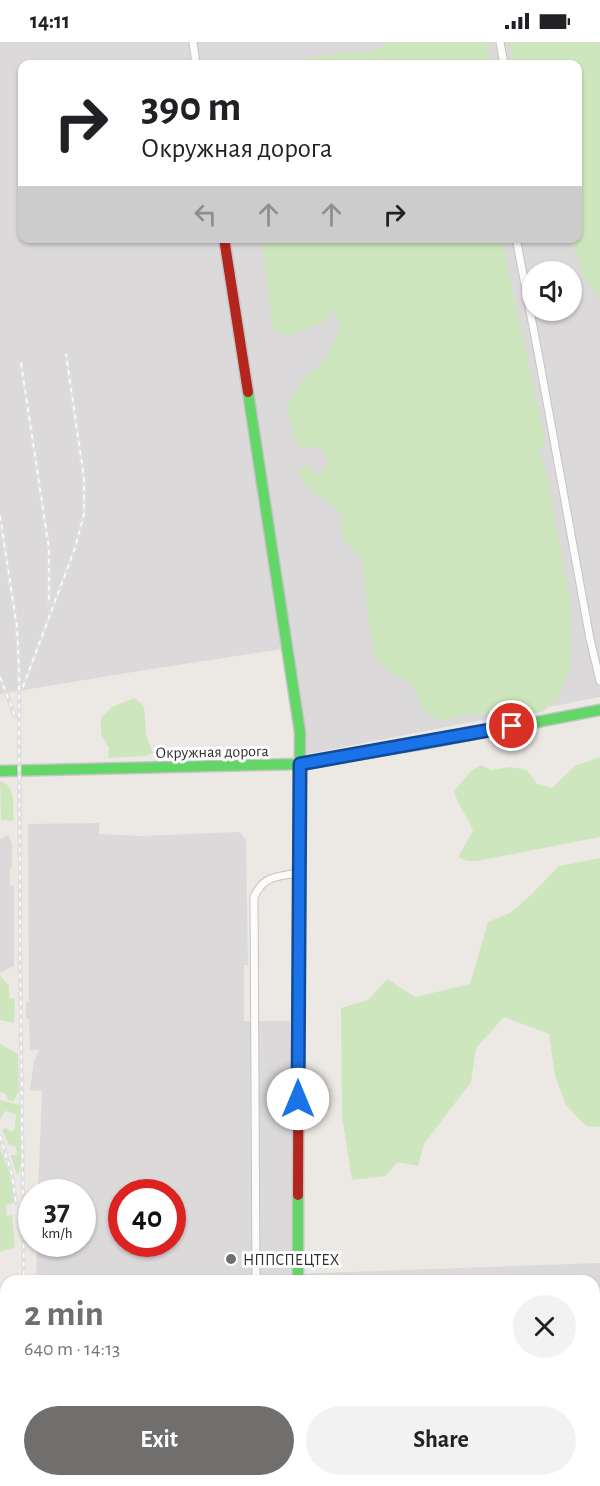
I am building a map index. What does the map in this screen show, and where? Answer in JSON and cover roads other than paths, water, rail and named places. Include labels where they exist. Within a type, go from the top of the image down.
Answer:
[{"type":"street","points":[[193,42],[195,60]]},
{"type":"street","points":[[500,42],[503,60]]},
{"type":"street","points":[[225,243],[298,713],[300,764],[298,1275]]},
{"type":"street","points":[[517,243],[590,639],[600,681]]},
{"type":"street","name":"Окружная дорога","points":[[0,771],[300,764],[427,743],[600,710]]},
{"type":"street","points":[[256,1275],[254,897],[259,887],[267,879],[298,873]]},
{"type":"railway","points":[[23,687],[75,548],[84,514],[84,478],[66,354]]},
{"type":"railway","points":[[21,363],[49,549],[49,604]]},
{"type":"railway","points":[[0,516],[17,628],[19,670],[24,1275]]},
{"type":"railway","points":[[0,677],[15,716]]},
{"type":"railway","points":[[0,1136],[12,1174],[16,1203]]},
{"type":"place","name":"НППСПЕЦТЕХ","points":[[231,1259]]}]
